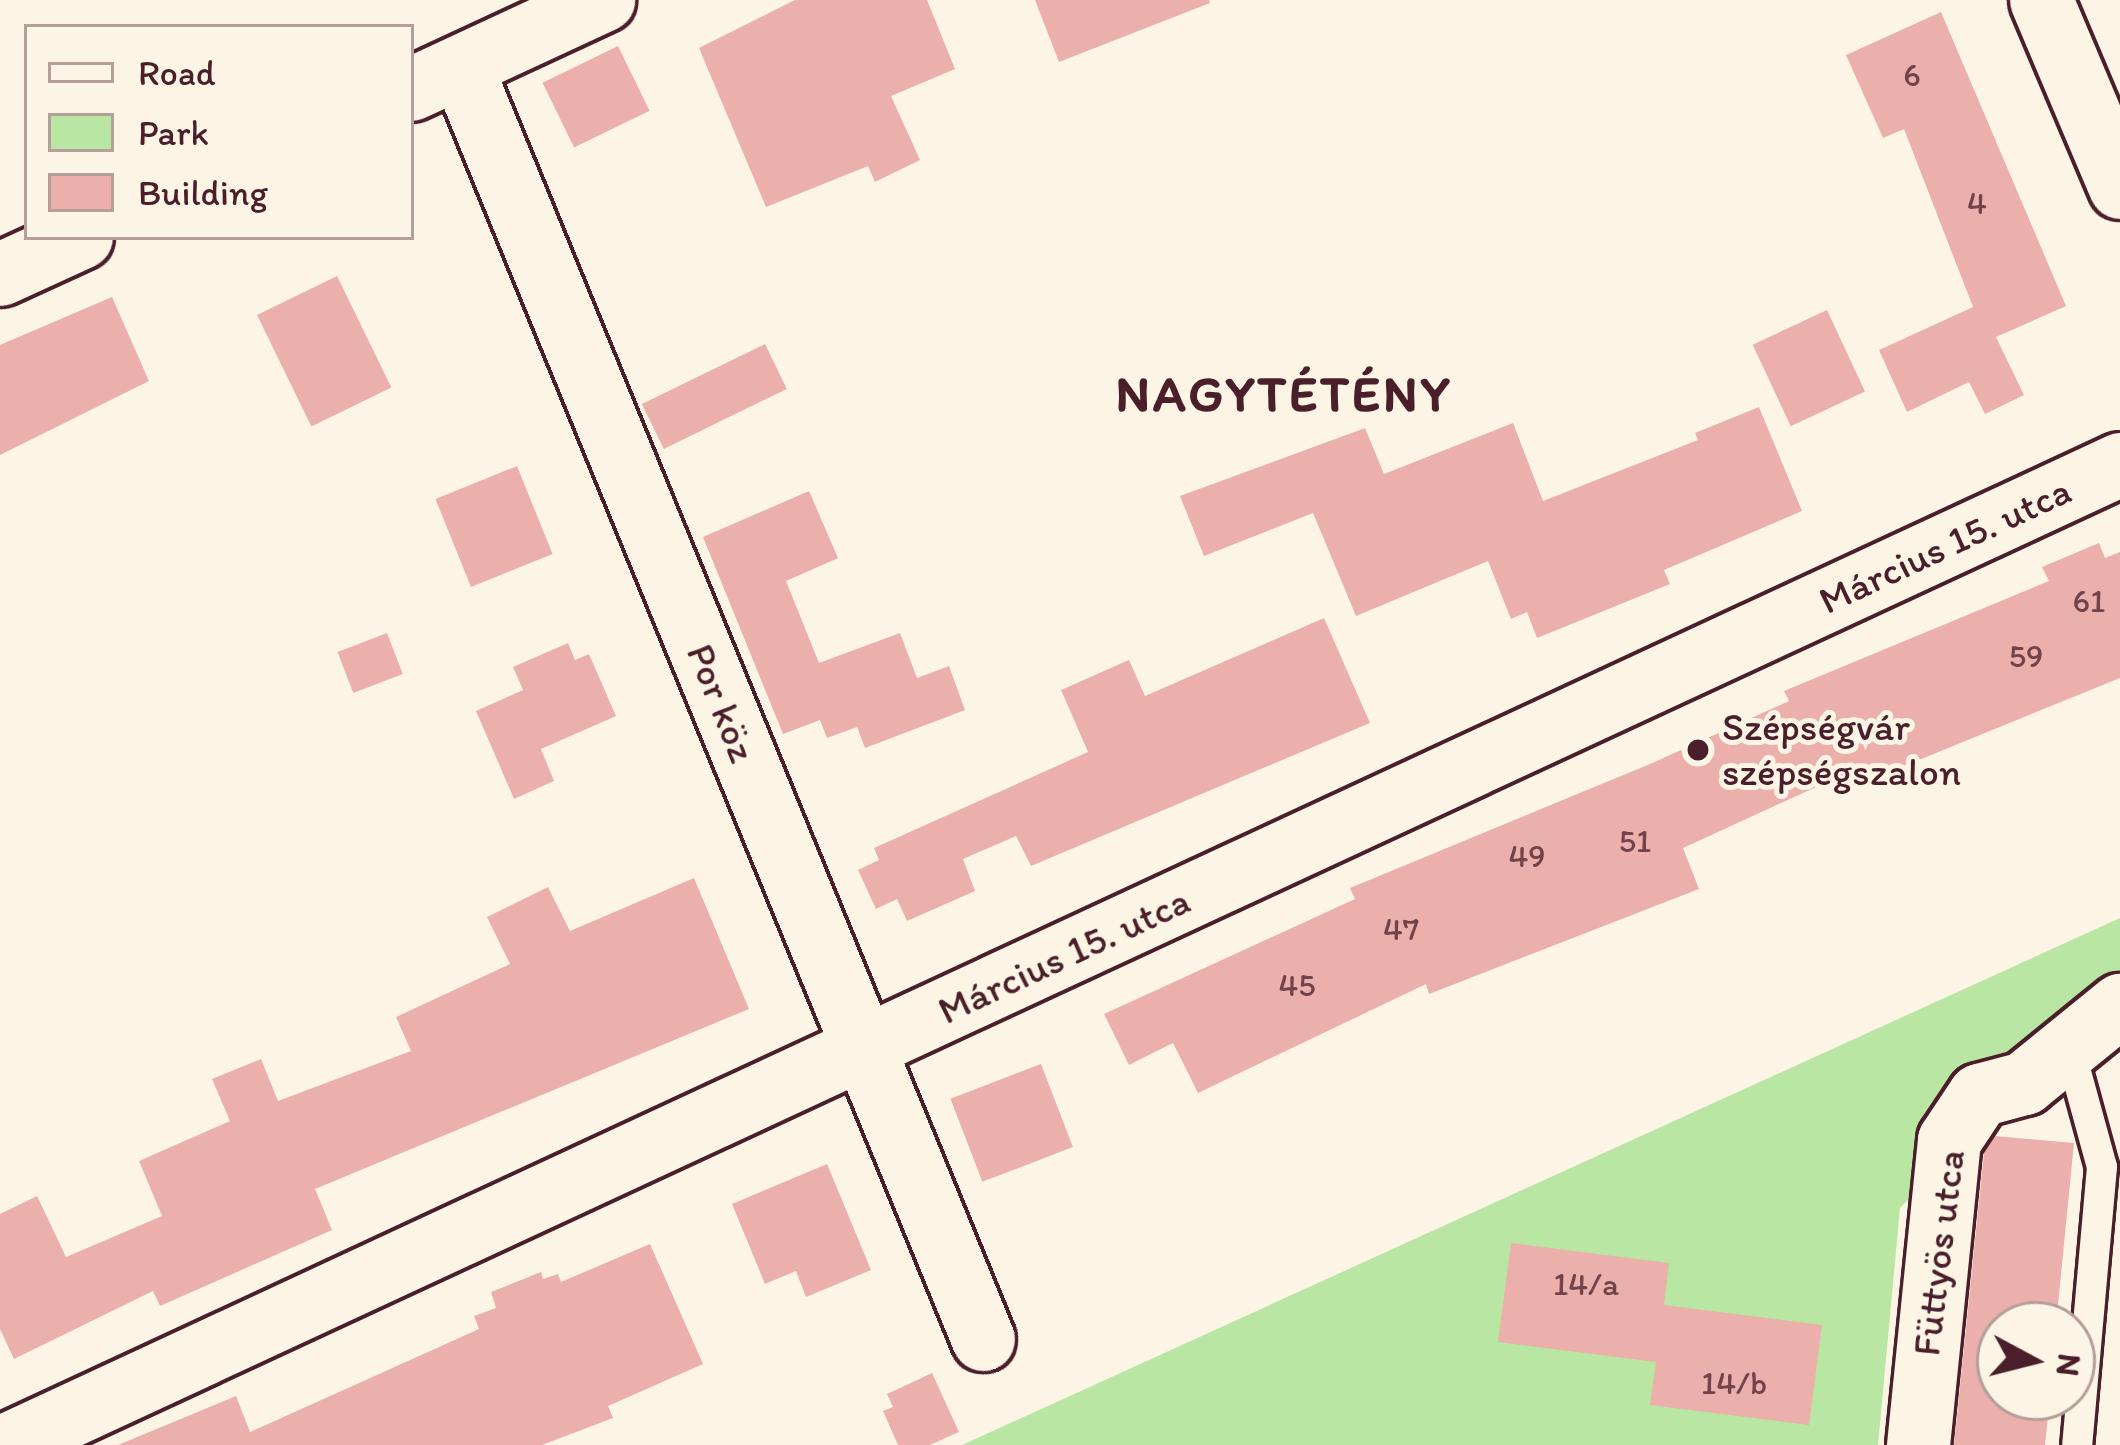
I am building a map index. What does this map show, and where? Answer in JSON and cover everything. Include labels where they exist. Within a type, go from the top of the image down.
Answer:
[{"type":"street","points":[[436,78],[603,0]]},
{"type":"street","points":[[2041,0],[2120,187]]},
{"type":"street","name":"Por köz","points":[[436,78],[862,1050],[983,1339]]},
{"type":"street","points":[[0,274],[75,240]]},
{"type":"street","name":"Március 15. utca","points":[[6,1445],[2120,464]]},
{"type":"street","name":"Füttyös utca","points":[[1918,1445],[1949,1141],[1979,1096],[2024,1083],[2120,1005]]},
{"type":"lane","points":[[2070,1050],[2102,1167],[2077,1445]]},
{"type":"green space","points":[[2120,918],[2120,975],[1900,1208],[1878,1445],[962,1445]]},
{"type":"building","points":[[795,0],[927,0],[955,69],[891,96],[920,160],[875,182],[868,166],[766,207],[699,48]]},
{"type":"building","points":[[1035,0],[1209,0],[1210,3],[1059,62]]},
{"type":"building","points":[[1941,12],[2066,306],[1996,337],[2024,395],[1985,414],[1969,382],[1907,412],[1879,350],[1973,307],[1904,129],[1883,138],[1846,55]]},
{"type":"building","points":[[618,46],[650,111],[574,148],[543,83]]},
{"type":"building","points":[[337,276],[391,387],[311,426],[257,315]]},
{"type":"building","points":[[112,297],[149,381],[0,455],[0,345]]},
{"type":"building","points":[[1827,310],[1865,392],[1791,426],[1753,345]]},
{"type":"building","points":[[765,344],[787,389],[664,449],[642,404]]},
{"type":"building","points":[[1759,407],[1802,511],[1664,570],[1670,584],[1537,638],[1527,612],[1511,619],[1488,561],[1356,616],[1313,513],[1204,556],[1180,496],[1365,428],[1384,474],[1513,423],[1543,501],[1698,440],[1695,433]]},
{"type":"building","points":[[517,466],[553,554],[471,587],[435,499]]},
{"type":"building","points":[[809,491],[838,558],[786,581],[819,663],[900,633],[917,678],[949,666],[965,710],[865,748],[857,727],[827,738],[820,720],[783,734],[703,537]]},
{"type":"building","points":[[2099,543],[2105,558],[2120,552],[2120,678],[1833,795],[1827,782],[1683,848],[1699,889],[1429,994],[1426,984],[1198,1093],[1173,1043],[1129,1065],[1104,1014],[1355,899],[1350,888],[1650,764],[1789,701],[1784,691],[2049,581],[2042,567]]},
{"type":"building","points":[[1324,618],[1370,723],[1031,866],[1016,836],[963,859],[975,891],[907,921],[897,899],[876,909],[858,870],[879,860],[874,848],[1088,752],[1061,690],[1129,660],[1145,696]]},
{"type":"building","points":[[387,633],[403,674],[353,693],[338,652]]},
{"type":"building","points":[[568,643],[575,660],[589,654],[616,716],[541,749],[554,781],[514,799],[476,711],[523,690],[513,667]]},
{"type":"building","points":[[694,878],[749,1009],[315,1189],[332,1230],[160,1306],[153,1291],[14,1359],[0,1329],[0,1214],[37,1196],[66,1257],[162,1216],[139,1161],[230,1121],[212,1079],[261,1059],[278,1101],[411,1051],[396,1017],[510,964],[487,917],[548,887],[570,931]]},
{"type":"building","points":[[1041,1064],[1073,1147],[982,1182],[950,1099]]},
{"type":"building","points":[[1995,1136],[2074,1143],[2058,1301],[1976,1301],[1976,1421],[2048,1421],[2045,1445],[1954,1445],[1984,1153]]},
{"type":"building","points":[[827,1164],[871,1270],[806,1297],[796,1271],[765,1284],[732,1204]]},
{"type":"building","points":[[1511,1243],[1669,1263],[1664,1305],[1822,1325],[1809,1425],[1650,1405],[1656,1362],[1498,1342]]},
{"type":"building","points":[[650,1244],[703,1364],[608,1406],[613,1418],[542,1445],[118,1445],[236,1396],[250,1432],[479,1329],[474,1316],[496,1308],[491,1292],[541,1272],[543,1279],[558,1274],[561,1282]]},
{"type":"building","points":[[932,1373],[959,1432],[930,1445],[898,1445],[883,1411],[893,1407],[887,1394]]},
{"type":"place","name":"Szépségvár szépségszalon","points":[[1698,750]]},
{"type":"district","name":"NAGYTÉTÉNY","points":[[1284,394]]}]
